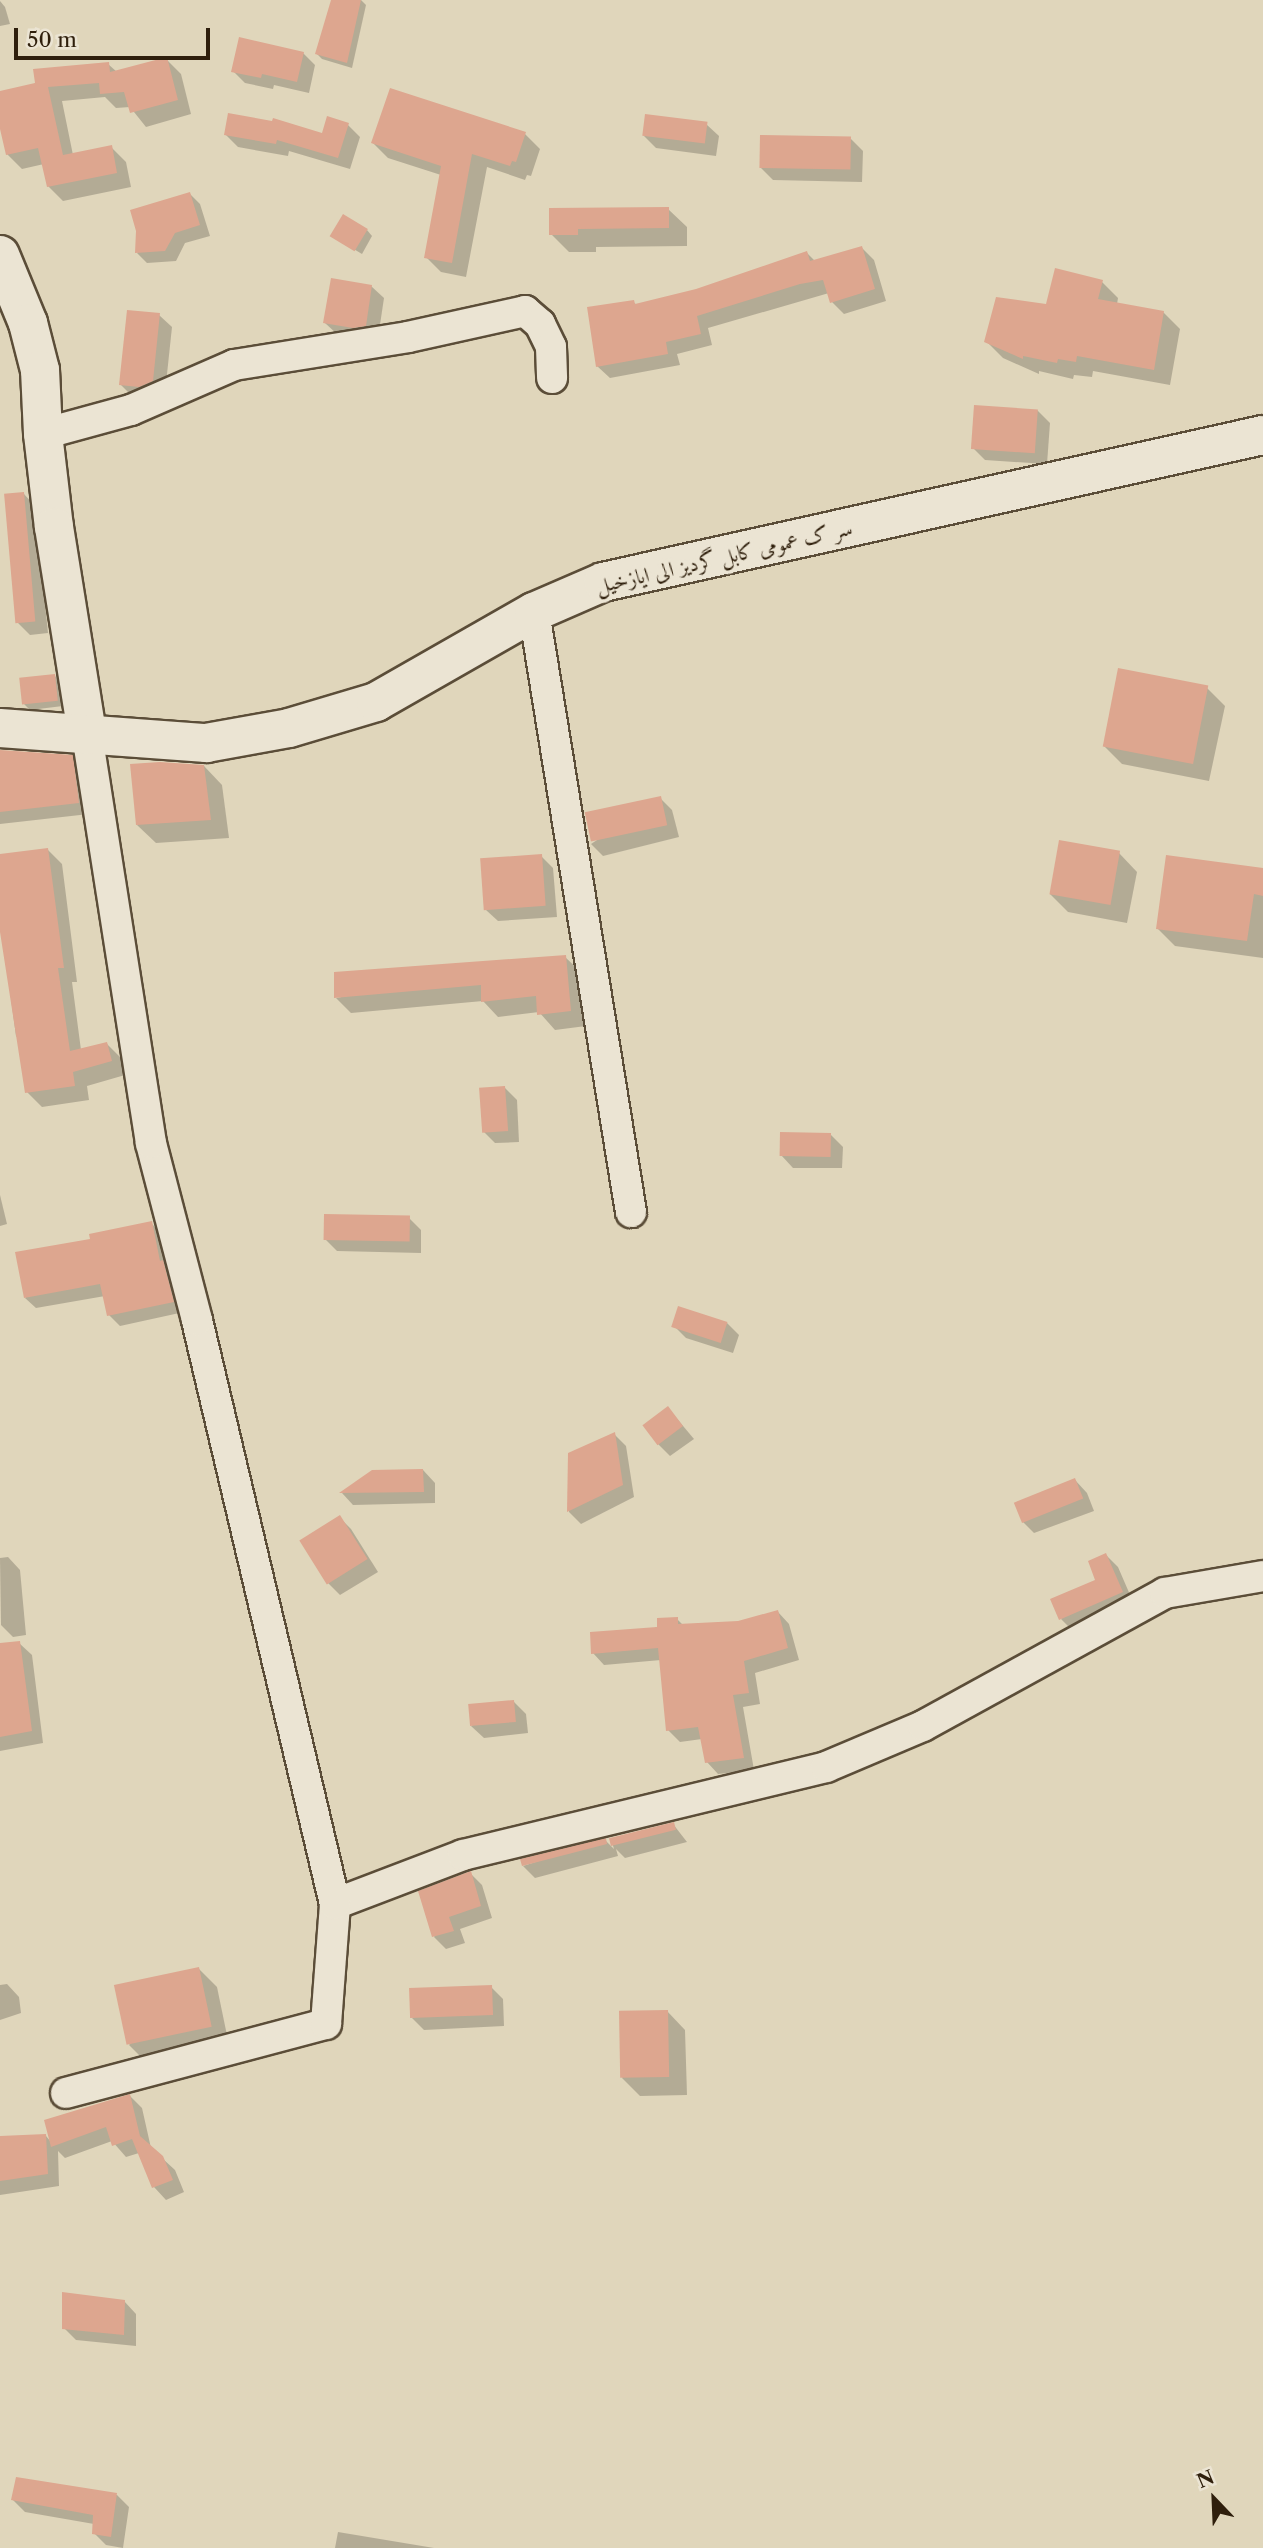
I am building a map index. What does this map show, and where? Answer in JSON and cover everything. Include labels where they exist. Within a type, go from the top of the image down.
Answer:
[{"type":"main road","points":[[0,254],[28,323],[40,370],[43,434],[87,733]]},
{"type":"main road","name":"سر ک عمومی کابل گردیز الی ایازخیل","points":[[0,728],[206,743],[289,728],[376,702],[534,612],[603,582],[1263,435]]},
{"type":"street","points":[[43,434],[131,410],[234,365],[408,337],[525,311],[540,324],[551,347],[552,378]]},
{"type":"street","points":[[534,612],[631,1212]]},
{"type":"street","points":[[66,2093],[326,2024],[335,1905],[197,1320],[151,1143],[87,733]]},
{"type":"street","points":[[335,1905],[463,1855],[826,1767],[923,1726],[1166,1593],[1263,1576]]},
{"type":"building","points":[[331,0],[361,0],[347,63],[315,54]]},
{"type":"building","points":[[239,37],[304,52],[297,82],[262,74],[261,78],[231,72]]},
{"type":"building","points":[[167,57],[178,100],[130,113],[124,92],[100,94],[99,83],[48,87],[63,155],[112,145],[117,173],[47,187],[38,148],[6,155],[0,129],[0,91],[35,83],[33,69],[109,62],[110,72]]},
{"type":"building","points":[[390,88],[526,132],[516,162],[512,161],[510,166],[472,154],[452,263],[424,258],[441,166],[371,143]]},
{"type":"building","points":[[228,113],[272,121],[273,118],[322,133],[327,116],[349,123],[338,158],[277,140],[276,144],[224,135]]},
{"type":"building","points":[[645,114],[708,122],[705,144],[642,136]]},
{"type":"building","points":[[760,135],[851,137],[850,170],[759,168]]},
{"type":"building","points":[[190,192],[200,225],[175,233],[165,251],[135,253],[136,231],[130,210]]},
{"type":"building","points":[[669,207],[669,228],[578,229],[578,235],[549,235],[549,208]]},
{"type":"building","points":[[343,214],[368,229],[354,251],[330,236]]},
{"type":"building","points":[[862,246],[875,289],[830,303],[823,280],[800,284],[697,316],[701,334],[666,342],[668,354],[596,367],[587,307],[634,300],[635,304],[696,289],[807,251],[810,261]]},
{"type":"building","points":[[1055,268],[1103,280],[1098,299],[1164,311],[1154,370],[1077,356],[1076,362],[1058,359],[1057,363],[1023,356],[1023,359],[984,342],[996,297],[1046,304]]},
{"type":"building","points":[[331,278],[372,285],[366,326],[353,328],[323,323]]},
{"type":"building","points":[[127,310],[160,313],[153,381],[139,387],[119,385]]},
{"type":"building","points":[[974,405],[1038,409],[1035,453],[971,449]]},
{"type":"building","points":[[24,492],[35,622],[15,623],[4,494]]},
{"type":"building","points":[[1118,668],[1208,686],[1193,764],[1103,747]]},
{"type":"building","points":[[55,674],[58,701],[22,705],[19,678]]},
{"type":"building","points":[[0,750],[73,755],[79,803],[0,812]]},
{"type":"building","points":[[160,762],[204,765],[211,820],[136,825],[130,764]]},
{"type":"building","points":[[661,796],[667,825],[591,842],[585,812]]},
{"type":"building","points":[[1059,840],[1120,851],[1111,905],[1049,894]]},
{"type":"building","points":[[48,848],[64,968],[58,968],[70,1051],[107,1042],[112,1061],[73,1072],[75,1086],[25,1093],[0,932],[0,854]]},
{"type":"building","points":[[542,854],[546,906],[484,910],[480,858]]},
{"type":"building","points":[[1166,855],[1263,868],[1263,896],[1254,894],[1247,941],[1156,929]]},
{"type":"building","points":[[566,955],[571,1011],[537,1015],[536,996],[481,1002],[481,985],[334,998],[334,972]]},
{"type":"building","points":[[505,1086],[508,1131],[482,1133],[479,1088]]},
{"type":"building","points":[[780,1132],[831,1133],[831,1157],[780,1156]]},
{"type":"building","points":[[324,1214],[410,1216],[410,1241],[324,1240]]},
{"type":"building","points":[[152,1221],[160,1261],[163,1260],[174,1302],[107,1316],[100,1284],[24,1298],[15,1252],[90,1239],[89,1234]]},
{"type":"building","points":[[678,1306],[727,1322],[721,1343],[671,1327]]},
{"type":"building","points":[[668,1406],[683,1426],[657,1445],[642,1425]]},
{"type":"building","points":[[615,1432],[623,1485],[567,1512],[568,1453]]},
{"type":"building","points":[[423,1469],[424,1492],[339,1493],[372,1470]]},
{"type":"building","points":[[1075,1478],[1083,1498],[1022,1523],[1014,1503]]},
{"type":"building","points":[[340,1515],[368,1559],[327,1585],[299,1540]]},
{"type":"building","points":[[1106,1553],[1123,1592],[1059,1620],[1050,1599],[1095,1580],[1088,1561]]},
{"type":"building","points":[[778,1610],[788,1648],[744,1661],[749,1693],[733,1695],[744,1758],[705,1763],[698,1727],[666,1731],[658,1648],[591,1654],[590,1632],[657,1627],[657,1618],[678,1617],[678,1624],[738,1621]]},
{"type":"building","points":[[20,1641],[32,1731],[0,1737],[0,1643]]},
{"type":"building","points":[[514,1700],[516,1722],[470,1726],[468,1704]]},
{"type":"building","points":[[674,1822],[676,1830],[611,1846],[609,1838]]},
{"type":"building","points":[[606,1838],[607,1844],[522,1866],[520,1859]]},
{"type":"building","points":[[471,1871],[481,1906],[449,1917],[454,1931],[432,1937],[418,1891]]},
{"type":"building","points":[[199,1967],[212,2027],[127,2045],[114,1985]]},
{"type":"building","points":[[492,1985],[493,2015],[410,2018],[409,1988]]},
{"type":"building","points":[[668,2010],[669,2077],[620,2078],[619,2011]]},
{"type":"building","points":[[130,2094],[140,2136],[163,2156],[173,2180],[152,2188],[132,2139],[112,2146],[106,2127],[51,2147],[44,2120]]},
{"type":"building","points":[[46,2134],[48,2174],[0,2181],[0,2136]]},
{"type":"building","points":[[62,2292],[125,2300],[124,2335],[62,2329]]},
{"type":"building","points":[[16,2477],[117,2493],[111,2537],[92,2534],[93,2515],[11,2500]]}]
